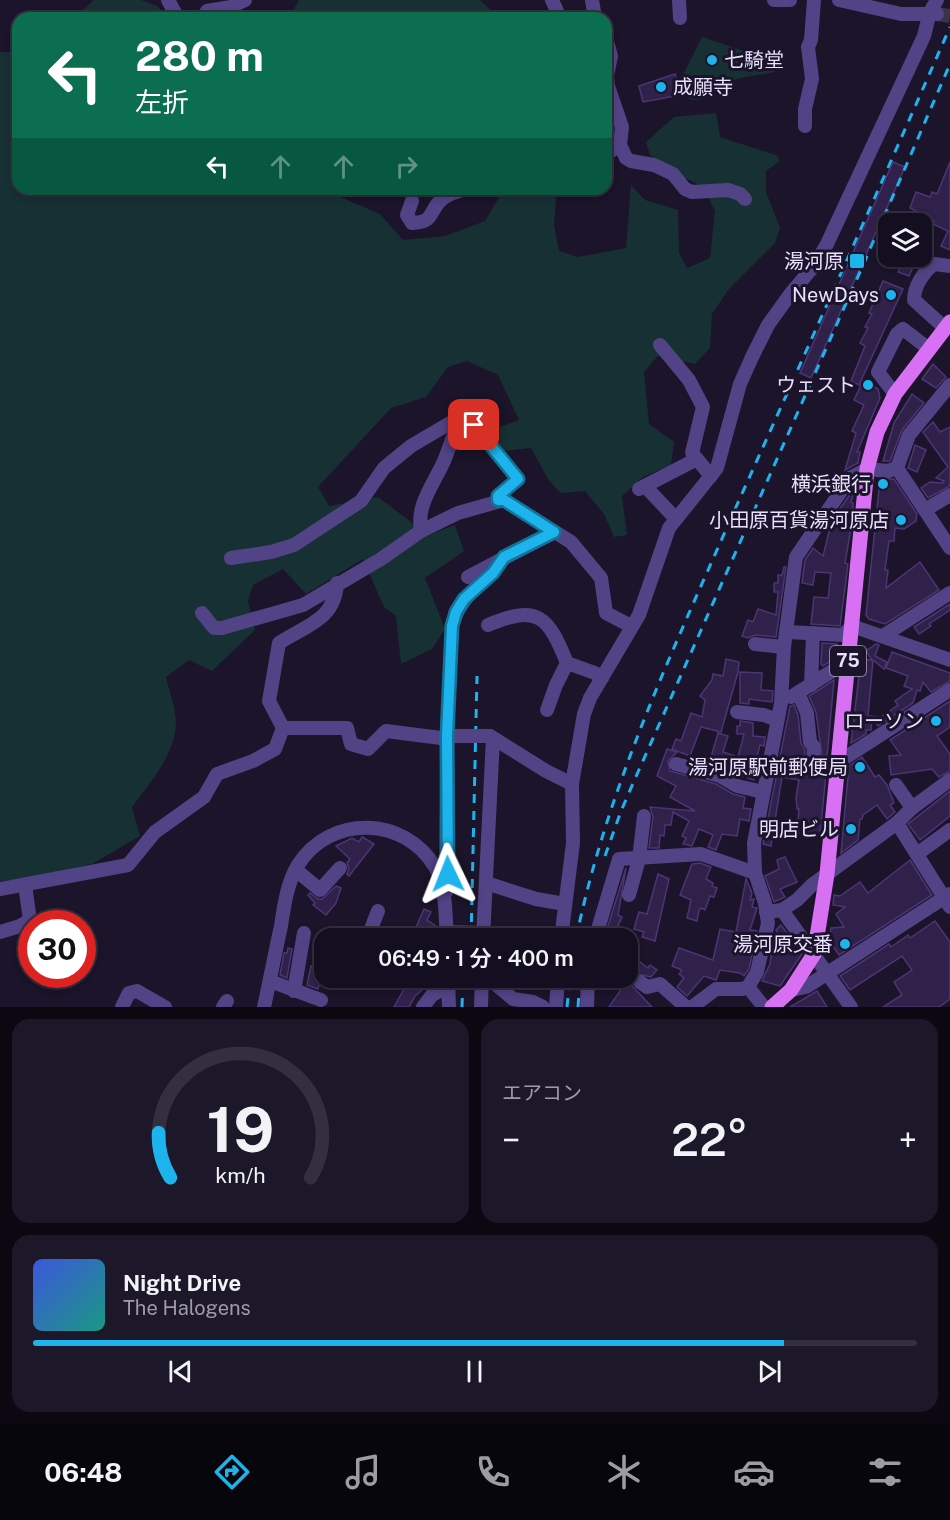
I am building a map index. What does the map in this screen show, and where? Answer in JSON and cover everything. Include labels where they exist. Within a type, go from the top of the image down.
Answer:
[{"type":"main road","name":"75","points":[[772,1007],[790,990],[814,954],[827,874],[867,469],[876,432],[895,394],[948,325]]},
{"type":"street","points":[[206,12],[231,7],[245,0]]},
{"type":"street","points":[[679,0],[680,18]]},
{"type":"street","points":[[774,0],[790,0]]},
{"type":"street","points":[[805,126],[805,109],[812,79],[808,47],[811,40],[814,0]]},
{"type":"street","points":[[562,928],[573,843],[572,784],[584,714],[644,604],[663,540],[676,519],[717,468],[740,384],[752,357],[768,325],[814,266],[827,244],[924,36],[934,9],[901,14],[839,0]]},
{"type":"street","points":[[612,98],[622,127],[620,145],[626,158],[654,165],[673,174],[685,189],[692,192],[728,190],[746,199]]},
{"type":"street","points":[[612,150],[620,145]]},
{"type":"street","points":[[412,201],[407,215],[412,223],[422,223],[430,218],[440,201],[450,195]]},
{"type":"street","points":[[948,325],[914,300],[914,293],[925,270],[934,264],[950,266]]},
{"type":"street","points":[[895,394],[878,372],[897,334],[903,329],[929,349]]},
{"type":"street","points":[[660,345],[689,380],[703,407],[692,453],[711,476]]},
{"type":"street","points":[[897,468],[909,435],[950,385]]},
{"type":"street","points":[[231,558],[271,552],[294,544],[361,501],[384,468],[411,446],[450,423],[474,425],[518,479],[498,496],[498,500]]},
{"type":"street","points":[[421,531],[419,523],[424,501],[444,462],[457,425]]},
{"type":"street","points":[[676,519],[642,488],[697,459]]},
{"type":"street","points":[[692,1007],[716,989],[748,987],[757,972],[768,923],[755,873],[754,843],[781,703],[784,647],[788,632],[796,557],[850,477],[867,469],[888,471],[897,468]]},
{"type":"street","points":[[897,468],[950,548]]},
{"type":"street","points":[[925,510],[950,495]]},
{"type":"street","points":[[201,613],[214,628],[222,628],[303,605],[381,559],[421,531],[458,513],[504,500],[571,542],[601,578],[606,613],[631,626]]},
{"type":"street","points":[[468,577],[554,532]]},
{"type":"street","points":[[446,928],[452,626],[456,612],[464,599],[493,573],[504,557]]},
{"type":"street","points":[[0,889],[128,865],[155,832],[204,797],[217,774],[253,761],[275,749],[283,728],[268,701],[279,643],[326,613],[334,603],[337,583]]},
{"type":"street","points":[[884,636],[950,593]]},
{"type":"street","points":[[488,625],[507,617],[529,614],[540,618],[556,636],[567,663],[595,673],[602,678]]},
{"type":"street","points":[[788,632],[843,635],[852,626],[950,660]]},
{"type":"street","points":[[811,685],[813,633]]},
{"type":"street","points":[[755,644],[784,647]]},
{"type":"street","points":[[781,703],[848,661]]},
{"type":"street","points":[[547,710],[567,663]]},
{"type":"street","points":[[798,693],[807,713],[810,742],[814,747],[813,764],[836,765],[950,690]]},
{"type":"street","points":[[737,712],[777,720]]},
{"type":"street","points":[[283,728],[347,728],[351,744],[368,749],[386,731],[441,738],[450,736],[492,737],[546,771],[572,784]]},
{"type":"street","points":[[484,928],[492,737]]},
{"type":"street","points":[[676,764],[720,776],[737,786],[763,792]]},
{"type":"street","points":[[766,912],[782,910],[950,780]]},
{"type":"street","points":[[896,785],[912,808]]},
{"type":"street","points":[[629,895],[639,859],[644,816]]},
{"type":"street","points":[[790,990],[806,987],[948,900],[897,823]]},
{"type":"street","points":[[264,1007],[287,893],[296,870],[313,848],[336,833],[368,827],[392,831],[408,838],[421,848],[428,858],[441,883],[445,906]]},
{"type":"street","points":[[917,854],[950,830]]},
{"type":"street","points":[[428,858],[447,853]]},
{"type":"street","points":[[598,928],[619,859],[701,854],[755,873]]},
{"type":"street","points":[[296,870],[320,890],[340,868]]},
{"type":"street","points":[[486,883],[536,899],[565,904]]},
{"type":"street","points":[[0,932],[20,926],[30,920],[25,885]]},
{"type":"street","points":[[782,910],[851,1007]]},
{"type":"street","points":[[373,928],[378,911]]},
{"type":"street","points":[[294,991],[304,933]]},
{"type":"street","points":[[270,981],[321,1000]]},
{"type":"street","points":[[640,982],[647,987],[660,984],[686,1007]]},
{"type":"street","points":[[748,987],[764,1007]]},
{"type":"street","points":[[423,1007],[441,988]]},
{"type":"street","points":[[448,988],[449,1007]]},
{"type":"street","points":[[481,1007],[482,988]]},
{"type":"street","points":[[500,988],[513,999],[533,1002],[543,1007]]},
{"type":"street","points":[[556,1007],[557,988]]},
{"type":"street","points":[[587,1007],[588,988]]},
{"type":"street","points":[[122,1007],[129,993],[137,991],[165,1007]]},
{"type":"green space","points":[[94,0],[141,0],[158,6],[162,12],[81,12]]},
{"type":"green space","points":[[299,0],[480,0],[493,12],[292,12]]},
{"type":"green space","points":[[702,37],[744,51],[781,53],[775,72],[733,80],[700,99],[687,98],[681,79]]},
{"type":"green space","points":[[0,52],[12,52],[12,195],[336,195],[380,214],[403,240],[445,236],[485,221],[500,195],[556,195],[554,225],[559,251],[578,257],[626,248],[631,185],[645,200],[678,210],[679,253],[687,268],[710,258],[715,211],[702,186],[683,177],[650,155],[646,142],[674,117],[716,113],[720,137],[776,155],[780,161],[766,171],[766,192],[780,228],[775,243],[729,289],[712,314],[710,348],[695,364],[658,356],[644,372],[649,424],[674,442],[671,465],[643,477],[622,496],[627,535],[614,537],[604,514],[585,491],[560,493],[548,479],[531,448],[502,451],[488,431],[519,420],[498,375],[467,361],[448,367],[426,397],[391,408],[318,487],[329,506],[378,497],[411,522],[423,537],[455,525],[464,551],[425,578],[445,629],[432,649],[401,664],[396,616],[384,607],[363,559],[306,594],[283,569],[253,585],[248,601],[255,630],[212,671],[189,660],[166,677],[175,711],[175,734],[167,757],[132,807],[140,836],[92,864],[27,879],[0,881]]},
{"type":"building","name":"成願寺","points":[[675,74],[677,80],[681,79],[680,95],[643,102],[639,86]]},
{"type":"building","points":[[893,162],[905,167],[885,213],[878,213],[878,228],[811,378],[800,373]]},
{"type":"building","points":[[950,162],[950,250],[941,246],[948,231],[933,224],[932,213],[919,213],[910,208],[916,192],[930,197],[932,192],[937,194]]},
{"type":"building","points":[[900,267],[913,267],[909,276],[898,272]]},
{"type":"building","points":[[883,281],[903,289],[859,385],[851,381],[865,346],[860,343],[868,328],[865,327],[872,314],[869,313]]},
{"type":"building","points":[[933,364],[946,377],[936,388],[922,379]]},
{"type":"building","points":[[863,381],[878,389],[880,398],[857,452],[860,452],[858,463],[845,470],[856,433],[852,431],[864,405],[854,400]]},
{"type":"building","points":[[912,394],[924,403],[902,430],[890,461],[883,461],[894,423]]},
{"type":"building","points":[[933,422],[940,432],[950,427],[950,486],[928,498],[921,488],[930,482],[943,483],[944,481],[936,478],[948,467],[923,432]]},
{"type":"building","points":[[915,445],[926,450],[917,472],[908,468]]},
{"type":"building","points":[[880,479],[894,479],[917,514],[916,521],[904,529],[895,528],[894,541],[889,541],[885,570],[888,570],[886,588],[920,562],[939,590],[885,624],[869,619],[866,615]]},
{"type":"building","points":[[856,486],[851,502],[853,503],[853,516],[845,563],[848,564],[840,626],[811,624],[814,597],[828,598],[831,573],[815,572],[813,585],[802,583],[805,560],[813,548],[823,556],[830,528],[827,527]]},
{"type":"building","points":[[786,567],[776,637],[755,635],[748,638],[742,636],[748,620],[753,622],[758,609],[776,615],[778,592],[774,592],[774,583],[778,583],[778,575],[782,575]]},
{"type":"building","points":[[950,604],[950,610],[919,634],[914,627]]},
{"type":"building","points":[[822,643],[837,644],[836,658],[823,666],[821,664]]},
{"type":"building","points":[[876,644],[879,645],[875,656],[887,662],[884,669],[873,660],[868,716],[881,717],[898,705],[895,701],[912,689],[904,686],[908,676],[886,668],[892,652],[950,673],[950,681],[931,692],[923,682],[920,691],[917,690],[913,703],[878,726],[872,717],[871,730],[866,730],[866,734],[851,743],[861,659],[872,660],[866,651]]},
{"type":"building","points":[[726,659],[739,662],[721,732],[701,727],[690,756],[672,749],[676,739],[681,741],[691,713],[702,717],[705,700],[700,696],[712,680],[713,674],[723,676]]},
{"type":"building","points":[[740,672],[762,673],[761,690],[773,691],[772,702],[749,699],[749,704],[740,703]]},
{"type":"building","points":[[834,680],[827,756],[822,756],[816,712],[809,696]]},
{"type":"building","points":[[950,701],[950,727],[937,736],[950,754],[950,771],[939,777],[932,769],[891,775],[889,756],[901,755],[890,740]]},
{"type":"building","points":[[794,705],[798,715],[801,743],[805,750],[805,767],[812,773],[826,774],[820,835],[798,833],[800,821],[798,820],[799,809],[797,809],[796,797],[799,780],[782,777],[771,846],[763,844],[790,706]]},
{"type":"building","points":[[740,721],[753,723],[753,736],[765,737],[764,746],[760,745],[754,768],[757,769],[754,780],[733,773],[735,768],[721,764],[720,767],[709,764],[718,733],[728,736],[723,752],[738,757],[744,734],[737,734]]},
{"type":"building","points":[[667,749],[677,752],[668,761],[670,771],[716,784],[733,794],[745,797],[743,808],[751,809],[749,821],[740,819],[737,836],[722,834],[716,850],[708,847],[713,835],[699,829],[692,846],[683,844],[686,838],[682,836],[689,821],[673,812],[671,825],[665,825],[664,836],[660,835],[659,848],[649,848],[653,817],[650,807],[695,811],[670,797],[676,786],[657,776]]},
{"type":"building","points":[[862,757],[875,777],[879,775],[887,785],[894,803],[890,805],[895,812],[887,819],[877,805],[863,815],[860,819],[858,840],[841,853],[849,766]]},
{"type":"building","points":[[950,791],[950,816],[920,840],[908,824]]},
{"type":"building","points":[[362,837],[374,844],[349,876],[347,863],[350,859],[336,846],[352,838],[359,842]]},
{"type":"building","points":[[785,857],[797,882],[780,889],[785,897],[774,902],[765,876],[779,869],[777,860]]},
{"type":"building","points":[[910,860],[932,895],[839,955],[829,940],[831,928],[844,927],[836,914],[845,907],[833,905],[834,895],[840,896],[860,882],[868,893]]},
{"type":"building","points":[[700,863],[711,867],[706,879],[717,888],[714,897],[710,896],[705,910],[701,908],[699,910],[697,921],[687,918],[691,900],[680,895],[692,864]]},
{"type":"building","points":[[626,868],[618,915],[622,917],[617,928],[607,928]]},
{"type":"building","points":[[658,874],[669,879],[655,941],[642,937],[644,932],[634,928],[639,912],[647,914]]},
{"type":"building","points":[[746,879],[752,893],[750,900],[754,899],[752,907],[757,908],[750,930],[757,931],[749,969],[744,976],[740,973],[720,970],[716,980],[704,976],[687,996],[677,987],[684,978],[679,974],[682,970],[672,966],[679,948],[713,960],[720,929],[736,932]]},
{"type":"building","points":[[336,886],[341,888],[336,903],[326,915],[313,905],[315,903],[308,895],[310,893],[322,899]]},
{"type":"building","points":[[424,909],[431,912],[427,920],[437,928],[416,928]]},
{"type":"building","points":[[935,921],[950,942],[950,999],[939,1007],[883,1007],[902,995],[894,982],[912,970],[902,956],[850,990],[840,976],[889,944],[891,947],[908,935],[910,938]]},
{"type":"building","points":[[781,925],[802,954],[780,986],[762,981],[770,964],[773,944],[781,939],[776,930]]},
{"type":"building","points":[[288,948],[292,949],[287,978],[280,975],[284,953],[287,953]]},
{"type":"building","points":[[638,960],[648,968],[650,965],[657,970],[651,977],[638,974]]},
{"type":"building","points":[[311,966],[314,967],[314,988],[307,985]]},
{"type":"building","points":[[424,988],[415,996],[409,1007],[394,1007],[404,989],[396,989]]},
{"type":"building","points":[[622,988],[634,988],[652,1007],[609,1007]]},
{"type":"building","points":[[817,991],[827,1007],[790,1007]]},
{"type":"tunnel","points":[[937,14],[950,16]]},
{"type":"railway","points":[[579,928],[605,827],[644,719],[950,27]]},
{"type":"railway","points":[[605,856],[621,811],[950,64]]},
{"type":"railway","points":[[471,928],[477,676]]},
{"type":"railway","points":[[462,1007],[463,988]]},
{"type":"railway","points":[[567,1007],[569,988]]},
{"type":"railway","points":[[578,1007],[579,988]]},
{"type":"place","name":"七騎堂","points":[[712,60]]},
{"type":"place","name":"成願寺","points":[[661,87]]},
{"type":"place","name":"湯河原","points":[[857,261]]},
{"type":"place","name":"NewDays","points":[[891,295]]},
{"type":"place","name":"ウェスト","points":[[868,385]]},
{"type":"place","name":"横浜銀行","points":[[883,484]]},
{"type":"place","name":"小田原百貨湯河原店","points":[[901,520]]},
{"type":"place","name":"ローソン","points":[[936,721]]},
{"type":"place","name":"湯河原駅前郵便局","points":[[860,767]]},
{"type":"place","name":"明店ビル","points":[[851,829]]},
{"type":"place","name":"湯河原交番","points":[[845,944]]},
{"type":"route","points":[[448,874],[447,736],[452,626],[456,612],[464,599],[493,573],[504,557],[554,532],[504,500],[498,500],[498,496],[518,479],[474,425]]}]
